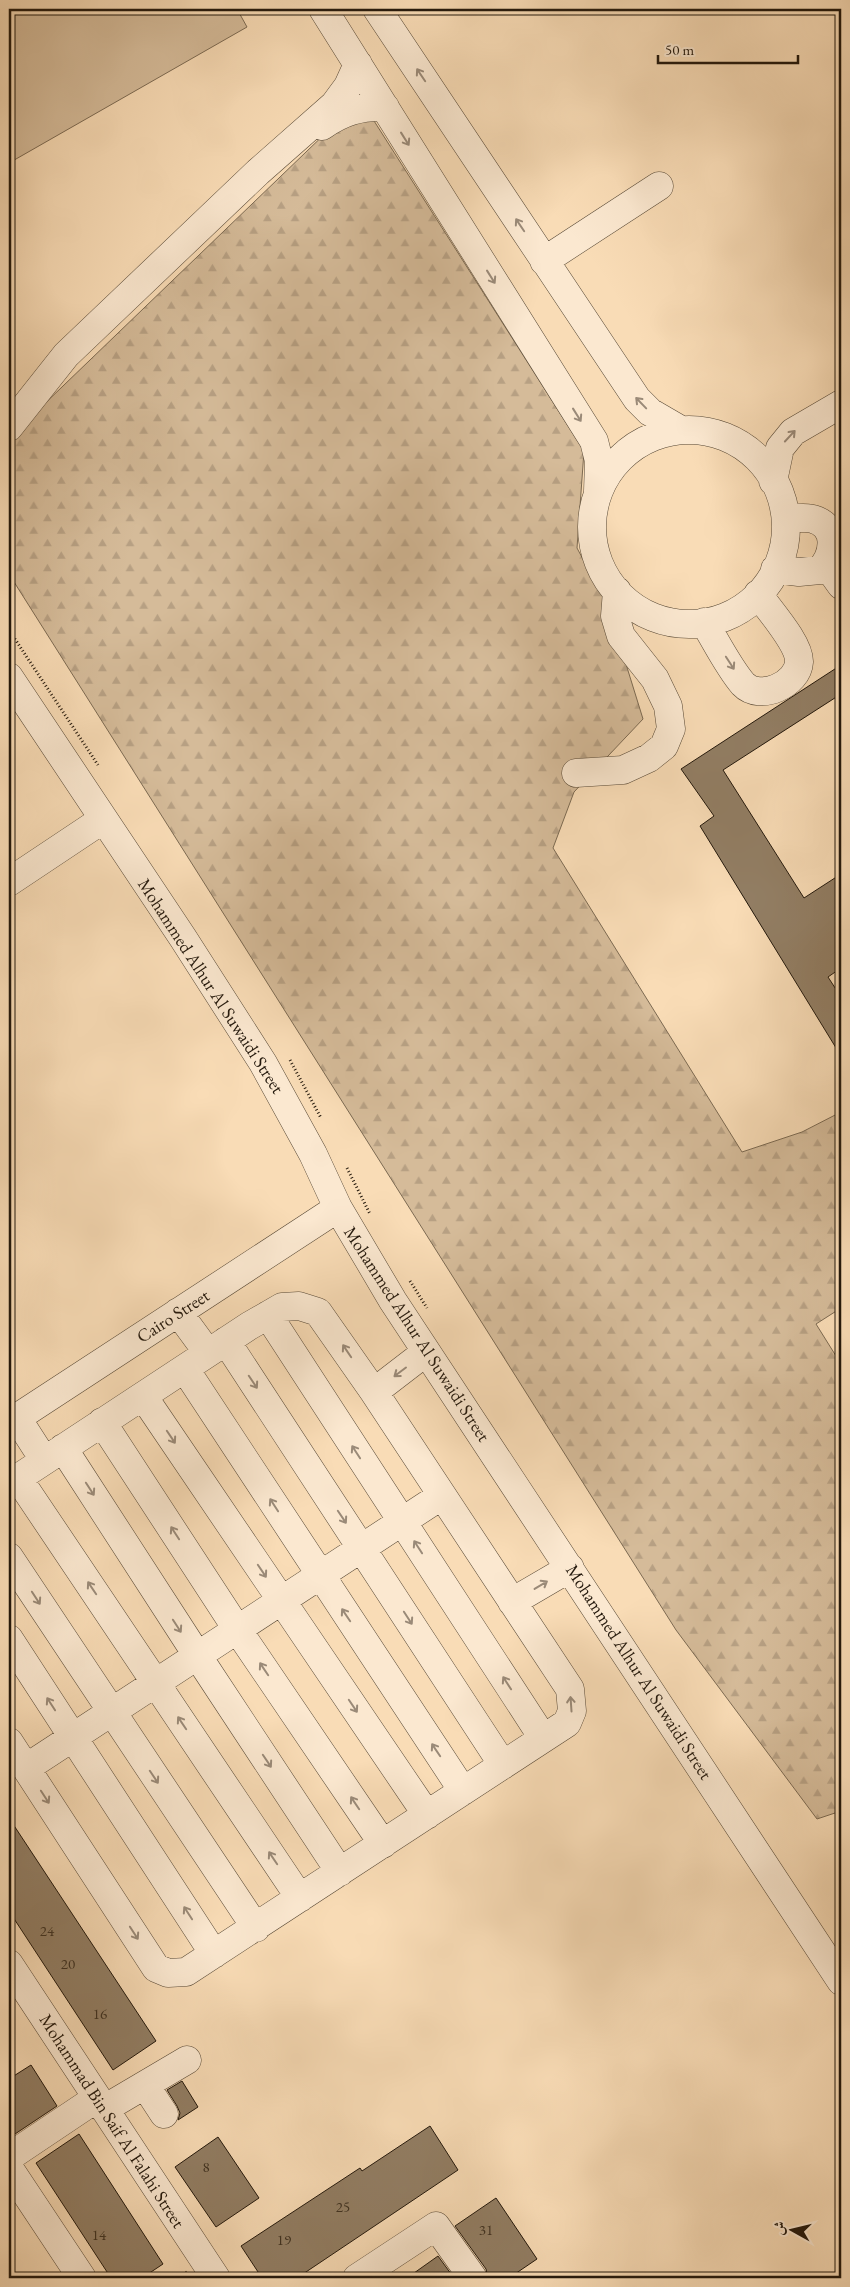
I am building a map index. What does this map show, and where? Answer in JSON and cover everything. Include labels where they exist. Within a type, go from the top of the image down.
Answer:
[{"type":"street","points":[[323,9],[594,441],[599,461],[598,493],[592,524],[596,556],[609,584],[632,606],[660,620],[692,625],[722,619],[750,603],[771,579],[783,550],[786,518],[777,487],[760,461],[729,438],[709,432],[681,430],[654,436],[630,449],[611,469],[598,493]]},
{"type":"street","points":[[377,9],[637,399],[650,412],[681,430]]},
{"type":"street","points":[[9,427],[66,355],[258,172],[342,96],[358,64]]},
{"type":"street","points":[[300,135],[322,126],[345,112],[365,107],[385,107]]},
{"type":"street","points":[[544,261],[659,186]]},
{"type":"street","points":[[9,401],[35,377],[66,355]]},
{"type":"street","points":[[773,481],[780,448],[793,432],[841,404]]},
{"type":"street","points":[[775,569],[799,572],[820,570],[834,574],[831,556],[835,524],[812,518],[786,518]]},
{"type":"street","points":[[576,773],[624,770],[649,758],[664,746],[671,729],[668,706],[655,679],[621,636],[615,616],[617,591]]},
{"type":"street","points":[[704,622],[744,685],[758,692],[774,690],[796,674],[799,662],[796,647],[758,594]]},
{"type":"street","name":"Mohammed Alhur Al Suwaidi Street","points":[[9,676],[102,820],[183,938],[263,1063],[313,1154],[338,1208],[377,1275],[426,1352],[841,1982]]},
{"type":"street","points":[[9,882],[102,820]]},
{"type":"street","name":"Cairo Street","points":[[13,1420],[338,1208]]},
{"type":"street","points":[[9,1742],[156,1968],[168,1973],[186,1972],[256,1928],[567,1723],[572,1711],[570,1689],[374,1392],[318,1312],[299,1306],[282,1307],[217,1347],[14,1481],[156,1683],[300,1898]]},
{"type":"street","points":[[178,1312],[217,1347],[362,1547],[503,1765]]},
{"type":"street","points":[[268,1315],[543,1738]]},
{"type":"street","points":[[374,1392],[426,1352]]},
{"type":"street","points":[[185,1369],[463,1791]]},
{"type":"street","points":[[143,1396],[427,1814]]},
{"type":"street","points":[[13,1420],[54,1454],[197,1656],[340,1872]]},
{"type":"street","points":[[102,1422],[237,1629],[383,1844]]},
{"type":"street","points":[[26,1768],[441,1496]]},
{"type":"street","points":[[9,1557],[110,1712],[256,1928]]},
{"type":"street","points":[[512,1602],[570,1568]]},
{"type":"street","points":[[9,1639],[214,1954]]},
{"type":"street","name":"Mohammad Bin Saif Al Falahi Street","points":[[9,1964],[216,2278]]},
{"type":"street","points":[[9,2157],[100,2103],[145,2085],[187,2060]]},
{"type":"street","points":[[145,2085],[164,2114]]},
{"type":"street","points":[[9,2168],[82,2278]]},
{"type":"street","points":[[356,2278],[436,2226],[472,2278]]},
{"type":"path","points":[[9,630],[37,672]]},
{"type":"green space","points":[[9,9],[237,9],[247,27],[9,163]]},
{"type":"green space","points":[[369,113],[584,451],[577,548],[608,606],[643,719],[574,792],[553,848],[742,1152],[802,1132],[841,1112],[841,1308],[816,1324],[841,1364],[841,1811],[817,1819],[676,1630],[9,574],[9,438],[333,126]]},
{"type":"building","points":[[841,665],[841,694],[723,770],[804,898],[841,874],[841,968],[828,977],[841,997],[841,1056],[700,826],[714,816],[681,769]]},
{"type":"building","points":[[9,1818],[156,2041],[113,2070],[9,1911]]},
{"type":"building","points":[[31,2065],[57,2106],[9,2138],[9,2079]]},
{"type":"building","points":[[182,2081],[198,2107],[178,2120],[180,2113],[167,2090]]},
{"type":"building","points":[[430,2126],[458,2170],[297,2278],[262,2278],[241,2246],[360,2168],[362,2171]]},
{"type":"building","points":[[79,2134],[163,2264],[142,2278],[111,2278],[36,2163]]},
{"type":"building","points":[[218,2137],[259,2198],[216,2227],[175,2167]]},
{"type":"building","points":[[496,2198],[537,2259],[509,2278],[488,2278],[486,2269],[455,2226]]},
{"type":"building","points":[[438,2256],[454,2278],[407,2278]]}]
